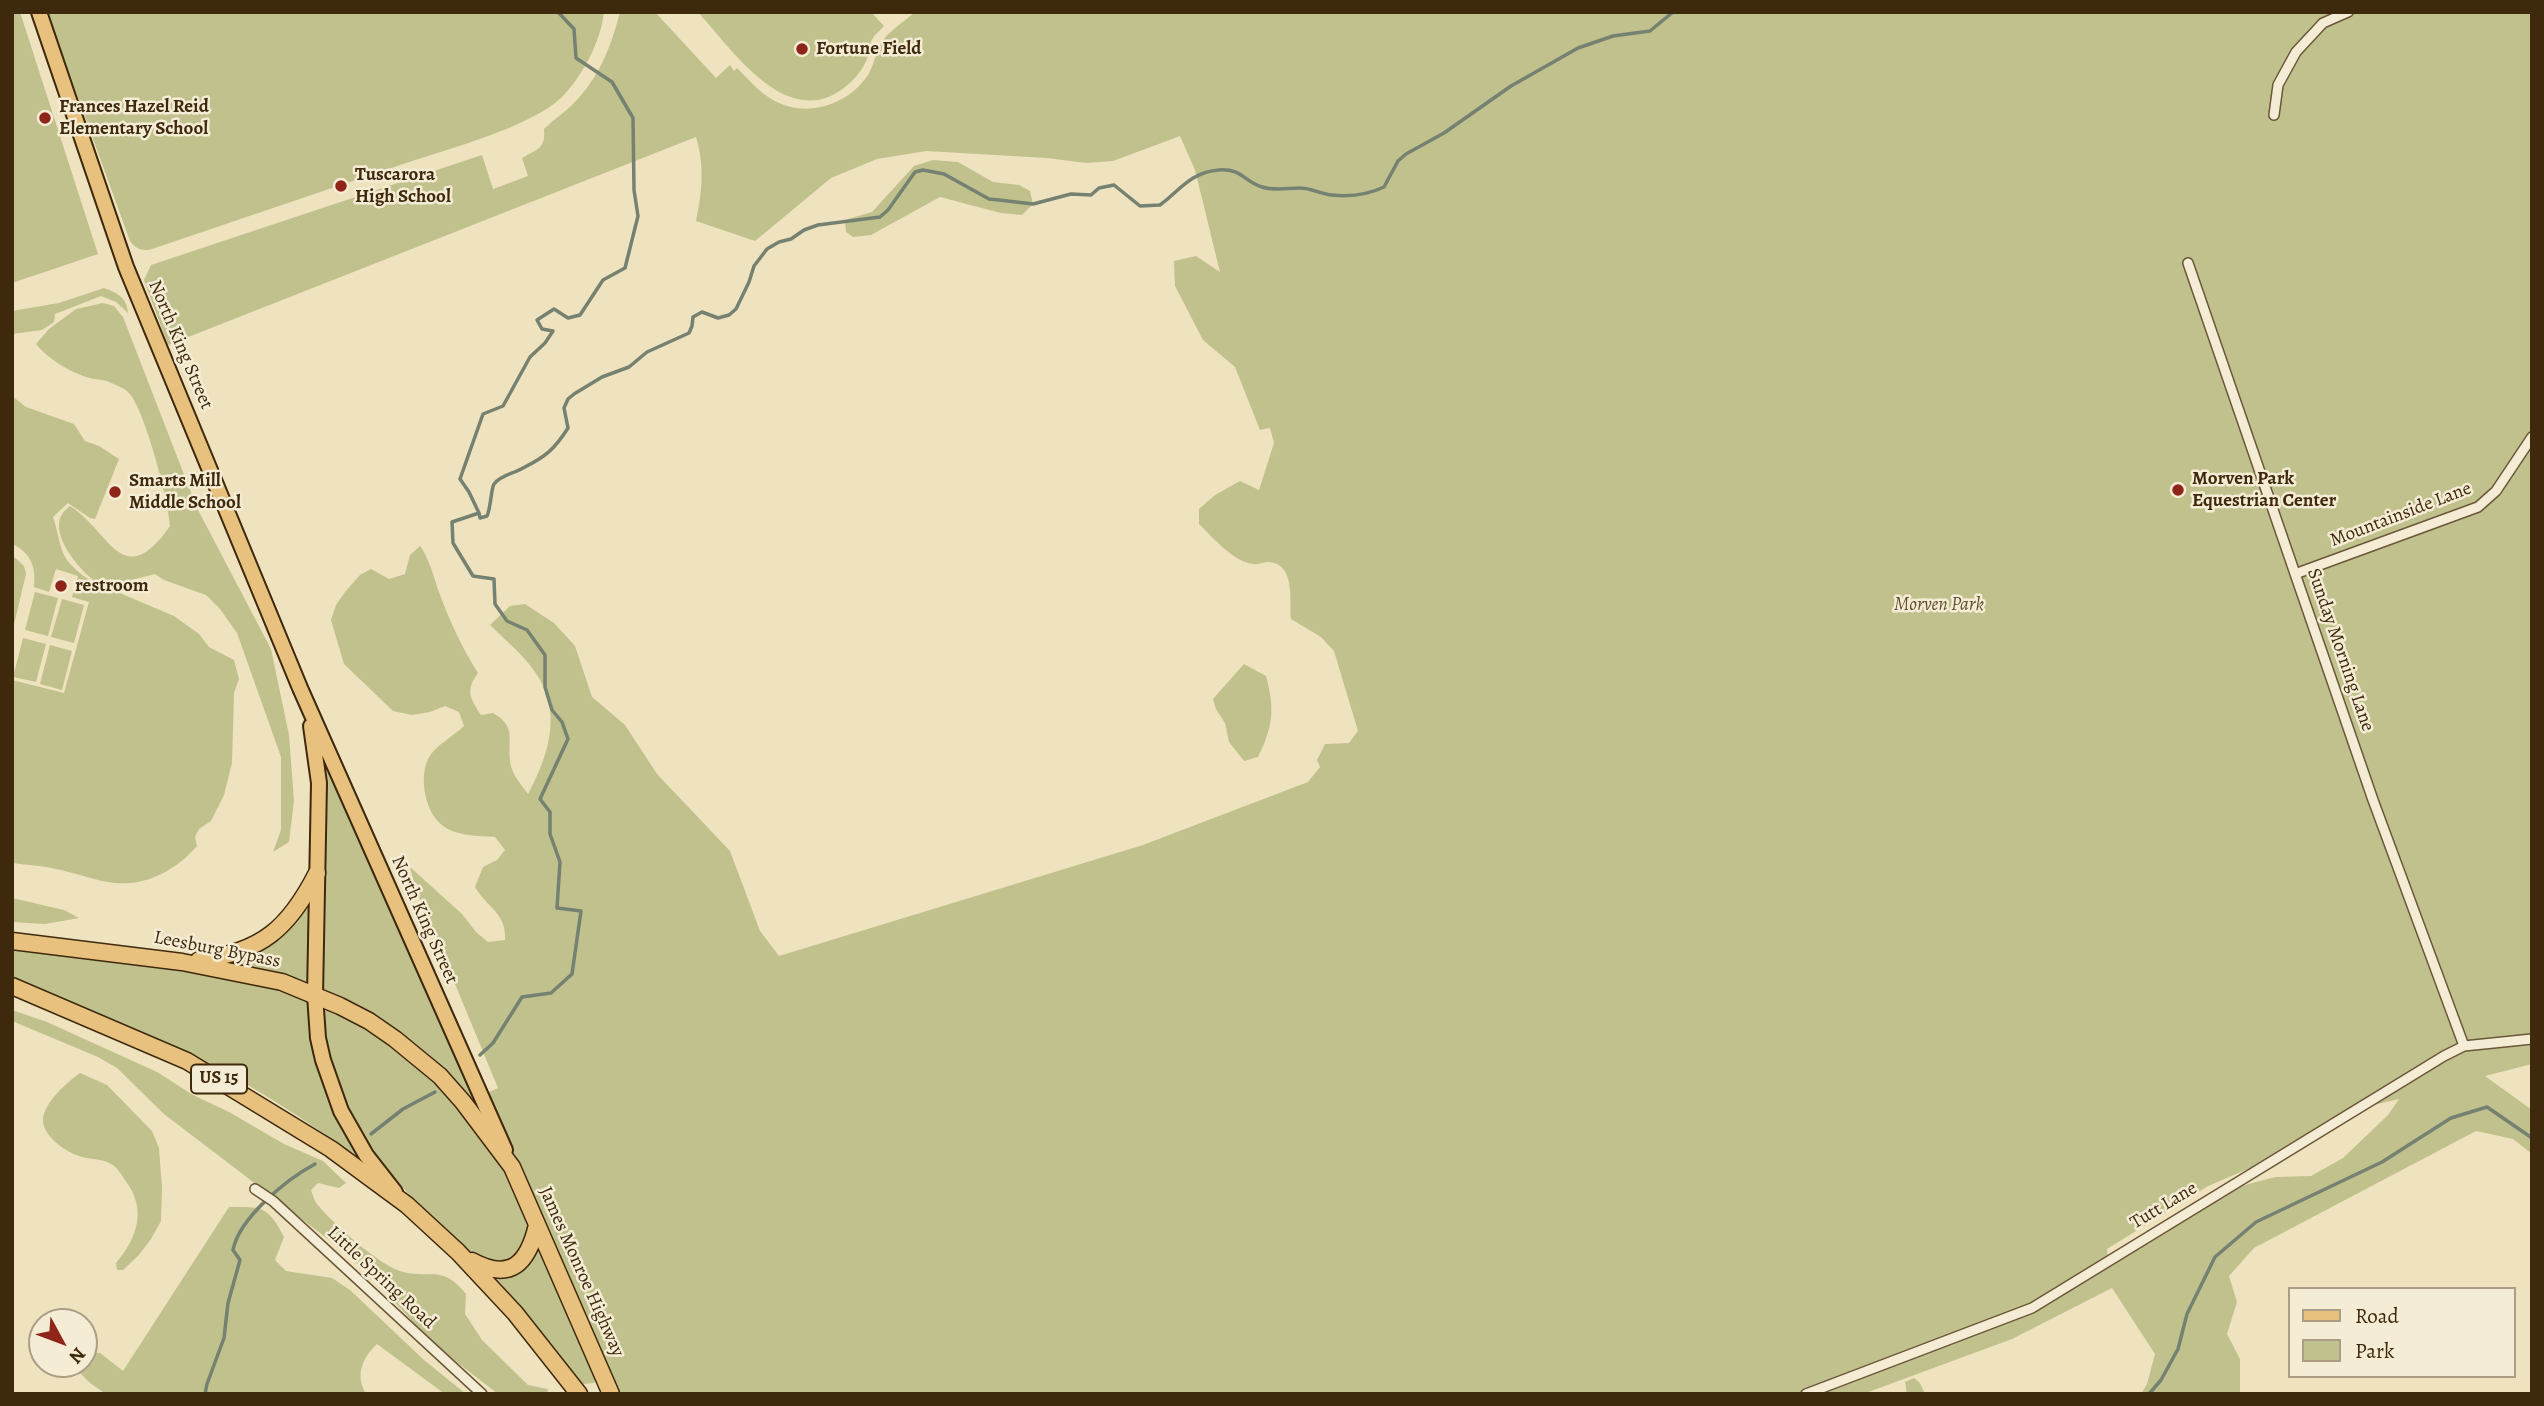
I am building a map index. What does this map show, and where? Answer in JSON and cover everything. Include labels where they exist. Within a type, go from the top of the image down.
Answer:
[{"type":"highway","points":[[182,962],[242,952],[268,936],[295,910],[317,873]]},
{"type":"highway","name":"Leesburg Bypass","points":[[12,942],[182,962],[282,982],[315,995],[369,1021],[420,1058],[463,1102],[512,1167]]},
{"type":"highway","name":"US 15","points":[[12,986],[187,1061],[331,1149],[407,1205],[458,1252],[515,1313],[579,1394]]},
{"type":"highway","name":"James Monroe Highway","points":[[512,1167],[606,1390]]},
{"type":"highway","points":[[458,1252],[483,1267],[495,1270],[509,1268],[527,1255],[537,1225]]},
{"type":"main road","name":"North King Street","points":[[39,12],[126,267],[300,688],[512,1167]]},
{"type":"main road","name":"North King Street","points":[[300,688],[310,722],[319,776],[315,995],[318,1038],[341,1111],[366,1155],[407,1205]]},
{"type":"street","points":[[2274,115],[2278,85],[2296,52],[2323,23],[2348,12]]},
{"type":"street","name":"Sunday Morning Lane","points":[[2188,263],[2373,800],[2464,1046]]},
{"type":"street","name":"Mountainside Lane","points":[[2295,574],[2478,507],[2496,491],[2532,437]]},
{"type":"street","name":"Tutt Lane","points":[[1806,1394],[2032,1308],[2464,1046],[2532,1039]]},
{"type":"street","name":"Little Spring Road","points":[[255,1189],[270,1199],[482,1394]]},
{"type":"green space","name":"Frances Hazel Reid Elementary School","points":[[12,12],[20,12],[98,254],[12,283]]},
{"type":"green space","points":[[47,12],[604,12],[595,46],[577,79],[562,97],[530,118],[466,144],[143,250],[130,241]]},
{"type":"green space","name":"Morven Park","points":[[620,12],[655,12],[716,78],[730,65],[734,71],[737,68],[773,100],[786,106],[812,108],[838,101],[860,85],[870,71],[882,41],[915,12],[2532,12],[2532,1064],[2485,1076],[2532,1110],[2532,1154],[2513,1139],[2476,1131],[2254,1248],[2229,1276],[2237,1302],[2227,1334],[2240,1359],[2240,1394],[2141,1394],[2147,1384],[2155,1354],[2112,1288],[2012,1339],[1863,1394],[620,1394],[487,1093],[498,1088],[415,887],[410,867],[462,914],[488,942],[505,940],[500,917],[475,887],[483,867],[497,860],[505,850],[495,837],[467,835],[447,829],[431,812],[425,794],[424,776],[428,759],[435,749],[464,726],[459,712],[445,706],[412,715],[393,711],[344,664],[331,620],[336,605],[360,575],[371,569],[389,579],[405,574],[410,555],[420,546],[429,562],[452,623],[478,673],[471,685],[472,699],[481,715],[493,713],[508,728],[512,770],[528,794],[547,749],[551,717],[549,702],[544,687],[530,665],[490,625],[510,606],[525,604],[554,623],[575,646],[592,697],[625,725],[657,774],[730,851],[760,931],[779,956],[1143,845],[1308,782],[1320,767],[1317,760],[1325,744],[1349,743],[1358,731],[1334,651],[1321,637],[1291,619],[1289,585],[1284,569],[1269,562],[1253,564],[1238,559],[1199,524],[1199,509],[1215,495],[1240,481],[1259,490],[1274,443],[1270,428],[1260,430],[1235,367],[1203,340],[1175,286],[1174,261],[1196,256],[1220,272],[1195,170],[1180,136],[1113,161],[1086,163],[926,151],[877,159],[831,178],[755,241],[696,221],[702,179],[696,137],[168,345],[144,280],[151,265],[482,155],[493,189],[528,176],[522,158],[542,145],[544,129],[573,104],[590,84],[608,50]],"holes":[[[2399,1099],[2388,1115],[2343,1158],[2311,1176],[2275,1177],[2234,1188],[2109,1267],[2107,1249],[2208,1186],[2255,1166],[2294,1141],[2360,1108]]]},
{"type":"green space","name":"Fortune Field","points":[[698,12],[871,12],[884,26],[872,39],[866,61],[852,81],[830,96],[808,100],[787,95],[766,84],[729,48]]},
{"type":"green space","points":[[933,160],[958,162],[993,182],[1019,185],[1030,191],[1033,204],[1022,215],[1001,213],[940,197],[871,235],[853,237],[846,232],[845,220],[872,212],[914,166]]},
{"type":"green space","points":[[104,288],[123,299],[128,313],[116,302],[101,296],[55,314],[54,322],[42,330],[12,334],[12,311],[59,303]]},
{"type":"green space","points":[[103,303],[114,306],[123,317],[197,508],[271,649],[289,735],[294,801],[289,842],[273,852],[281,830],[281,757],[237,633],[220,609],[206,595],[164,580],[155,574],[127,581],[115,591],[174,616],[199,634],[209,647],[234,660],[239,679],[234,693],[232,763],[224,795],[211,821],[199,829],[195,837],[197,846],[180,862],[160,875],[127,883],[108,882],[55,869],[12,863],[12,680],[64,693],[89,602],[72,597],[78,576],[56,569],[49,592],[34,587],[31,561],[12,544],[12,396],[26,407],[74,424],[85,441],[99,446],[119,459],[95,519],[68,503],[53,517],[64,555],[77,571],[99,584],[79,566],[67,550],[60,533],[59,522],[70,506],[117,551],[128,556],[140,555],[154,546],[170,526],[161,478],[149,436],[129,393],[108,382],[68,369],[53,360],[36,344],[49,329],[76,309]]},
{"type":"green space","points":[[12,555],[24,566],[26,574],[12,633]]},
{"type":"green space","points":[[35,592],[58,598],[48,636],[25,630]]},
{"type":"green space","points":[[62,599],[84,605],[74,643],[51,637]]},
{"type":"green space","points":[[23,638],[46,644],[36,682],[13,677]]},
{"type":"green space","points":[[50,645],[72,651],[62,690],[40,684]]},
{"type":"green space","points":[[1244,664],[1266,676],[1271,698],[1271,718],[1258,757],[1244,761],[1229,742],[1225,723],[1213,699]]},
{"type":"green space","points":[[320,738],[467,1079],[478,1108],[320,992]]},
{"type":"green space","points":[[313,896],[311,987],[218,964],[235,961],[262,949],[284,932]]},
{"type":"green space","points":[[12,898],[64,910],[79,918],[45,924],[12,922]]},
{"type":"green space","points":[[12,947],[218,975],[282,989],[309,999],[312,1044],[319,1073],[335,1112],[363,1162],[272,1100],[201,1059],[12,977]]},
{"type":"green space","points":[[329,1009],[357,1021],[402,1053],[439,1086],[481,1137],[522,1205],[527,1225],[526,1242],[515,1258],[504,1264],[474,1256],[415,1202],[367,1145],[335,1074],[323,1022],[324,1012]]},
{"type":"green space","points":[[12,1010],[47,1022],[157,1072],[193,1095],[284,1144],[323,1161],[346,1183],[339,1188],[318,1183],[311,1190],[325,1213],[345,1233],[382,1262],[403,1272],[443,1276],[458,1285],[466,1294],[465,1314],[482,1340],[528,1385],[548,1389],[547,1394],[498,1394],[432,1343],[370,1275],[337,1246],[164,1114],[117,1068],[98,1057],[12,1021]]},
{"type":"green space","points":[[80,1073],[107,1085],[152,1131],[159,1148],[161,1221],[138,1256],[123,1270],[117,1270],[116,1263],[130,1243],[137,1223],[138,1212],[132,1191],[113,1165],[68,1151],[51,1137],[44,1125],[47,1106],[63,1087]]},
{"type":"green space","points":[[229,1207],[250,1207],[269,1214],[284,1237],[275,1260],[286,1271],[332,1278],[350,1290],[424,1360],[466,1394],[445,1394],[377,1344],[367,1355],[362,1367],[361,1380],[366,1394],[106,1394],[85,1378],[98,1378],[98,1353],[123,1371]]},
{"type":"green space","points":[[539,1245],[596,1377],[594,1383],[583,1384],[493,1277],[528,1263]]},
{"type":"green space","points":[[1914,1378],[1920,1383],[1925,1394],[1907,1394],[1905,1382]]},
{"type":"waterway","points":[[480,1055],[493,1043],[522,997],[551,993],[572,974],[581,911],[557,908],[560,862],[550,834],[550,812],[540,799],[568,739],[562,722],[552,710],[545,687],[545,655],[527,630],[507,621],[495,604],[494,579],[473,576],[453,543],[452,522],[479,513],[460,479],[483,414],[503,406],[530,357],[553,331],[542,329],[537,320],[554,309],[568,318],[580,315],[603,280],[625,268],[638,216],[634,190],[633,118],[612,82],[576,58],[574,29],[558,12]]},
{"type":"waterway","points":[[479,513],[480,518],[487,516],[493,486],[497,481],[537,460],[558,442],[568,428],[564,408],[574,394],[602,377],[629,367],[647,352],[689,333],[693,317],[702,312],[718,318],[729,315],[736,309],[754,266],[767,249],[779,242],[818,225],[880,217],[915,172],[923,170],[944,174],[989,199],[1033,204],[1071,194],[1091,195],[1099,188],[1114,185],[1140,206],[1160,205],[1193,178],[1219,170],[1233,171],[1256,185],[1267,188],[1304,188],[1339,196],[1365,194],[1384,187],[1398,161],[1406,154],[1444,133],[1511,86],[1578,48],[1613,36],[1650,31],[1673,12]]},
{"type":"waterway","points":[[371,1134],[403,1109],[435,1092]]},
{"type":"waterway","points":[[2149,1394],[2161,1380],[2178,1349],[2187,1314],[2215,1257],[2256,1222],[2382,1162],[2451,1118],[2487,1107],[2532,1138]]},
{"type":"waterway","points":[[205,1394],[224,1338],[228,1303],[240,1260],[233,1250],[237,1238],[254,1213],[278,1189],[315,1164]]},
{"type":"place","name":"Fortune Field","points":[[802,49]]},
{"type":"place","name":"Frances Hazel Reid Elementary School","points":[[45,118]]},
{"type":"place","name":"Tuscarora High School","points":[[341,186]]},
{"type":"place","name":"Morven Park Equestrian Center","points":[[2178,490]]},
{"type":"place","name":"Smarts Mill Middle School","points":[[115,492]]},
{"type":"place","name":"restroom","points":[[61,586]]}]
